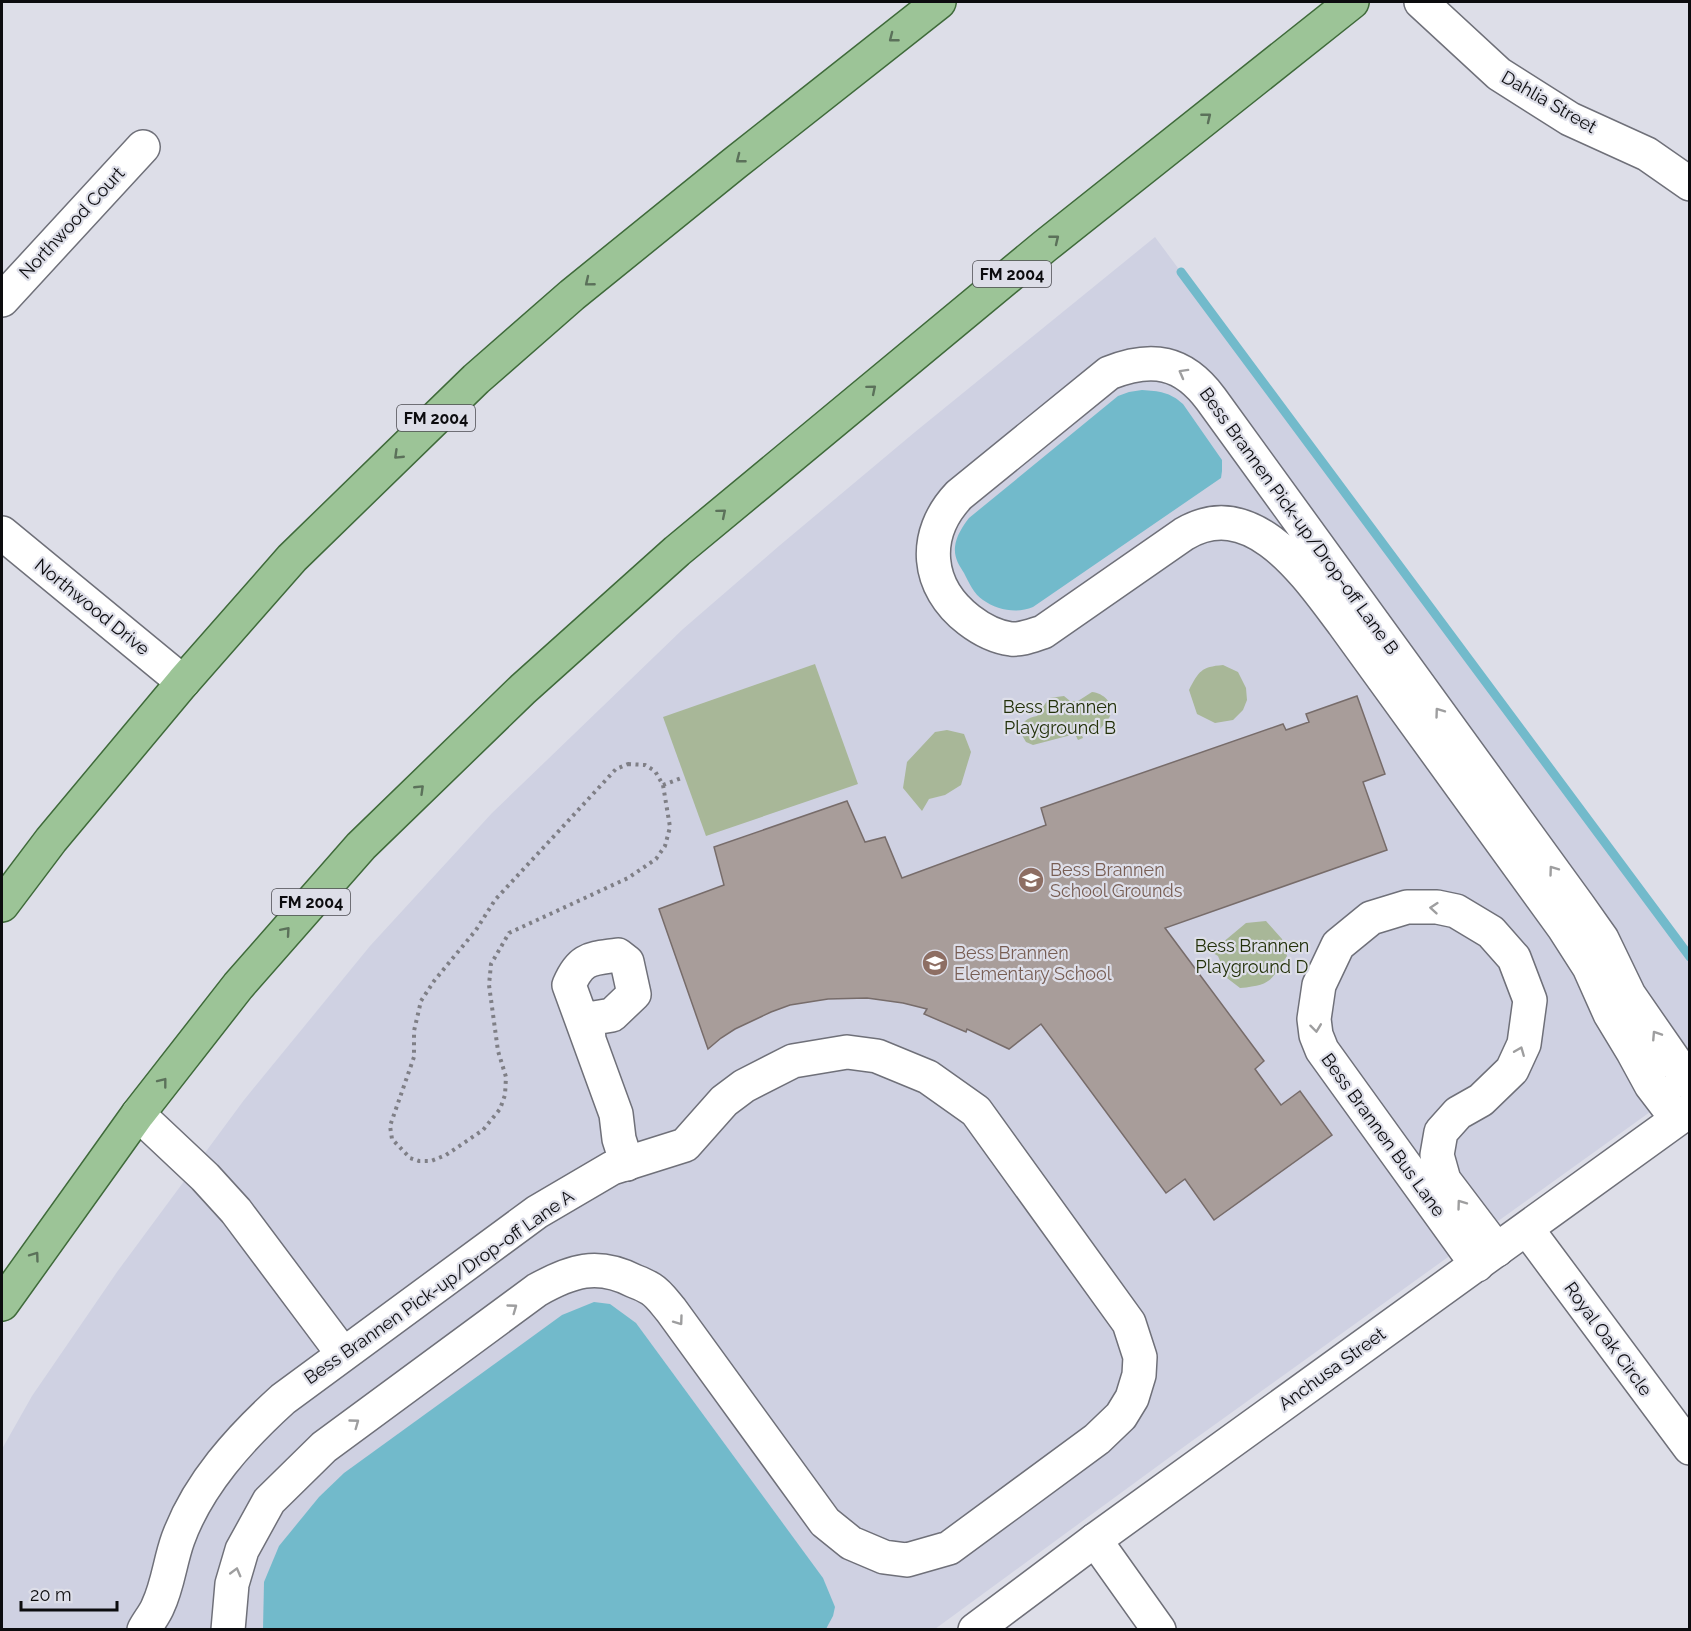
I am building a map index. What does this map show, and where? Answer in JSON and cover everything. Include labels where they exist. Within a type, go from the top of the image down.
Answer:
[{"type":"main road","name":"FM 2004","points":[[2,905],[51,840],[183,682],[292,558],[476,379],[572,295],[744,155],[939,2]]},
{"type":"main road","name":"FM 2004","points":[[2,1304],[138,1114],[238,986],[361,846],[532,681],[676,550],[1045,246],[1352,2]]},
{"type":"street","name":"Dahlia Street","points":[[1421,2],[1499,74],[1570,119],[1647,154],[1689,184]]},
{"type":"street","name":"Northwood Court","points":[[2,300],[144,147]]},
{"type":"street","name":"Bess Brannen Pick-up/Drop-off Lane B","points":[[1683,1114],[1651,1086],[1610,1014],[1589,967],[1564,928],[1343,623],[1306,575],[1280,548],[1245,528],[1220,524],[1202,526],[1184,534],[1043,632],[1013,639],[996,636],[975,625],[954,607],[940,585],[932,550],[941,519],[951,503],[1109,373],[1133,364],[1157,363],[1177,369],[1196,380],[1602,939],[1629,995],[1689,1083]]},
{"type":"street","name":"Northwood Drive","points":[[2,533],[183,682]]},
{"type":"street","name":"Bess Brannen Bus Lane","points":[[1407,907],[1437,907],[1456,911],[1491,932],[1514,958],[1530,1000],[1524,1044],[1512,1070],[1481,1100],[1458,1113],[1441,1132],[1437,1155],[1444,1180],[1487,1258],[1322,1050],[1316,1035],[1314,1019],[1319,985],[1338,945],[1371,918],[1407,907]]},
{"type":"street","points":[[589,1040],[616,1114],[619,1139],[627,1164]]},
{"type":"street","name":"Bess Brannen Pick-up/Drop-off Lane A","points":[[144,1629],[158,1606],[178,1539],[190,1511],[214,1474],[257,1422],[283,1399],[537,1212],[612,1168],[685,1145],[724,1101],[744,1086],[793,1061],[847,1052],[877,1056],[928,1077],[976,1111],[1130,1323],[1140,1358],[1139,1375],[1132,1398],[1121,1416],[1097,1439],[949,1548],[907,1560],[884,1557],[851,1543],[825,1522],[671,1310],[652,1289],[620,1273],[602,1270],[579,1271],[560,1277],[537,1290],[324,1446],[269,1502],[242,1550],[232,1584],[228,1629]]},
{"type":"street","points":[[138,1114],[206,1177],[236,1211],[343,1354]]},
{"type":"street","name":"Anchusa Street","points":[[975,1629],[1683,1114]]},
{"type":"street","name":"Royal Oak Circle","points":[[1527,1229],[1689,1448]]},
{"type":"street","points":[[1095,1540],[1159,1629]]},
{"type":"path","points":[[628,764],[645,765],[655,771],[663,785],[670,827],[665,846],[656,859],[628,878],[509,933],[491,964],[489,985],[498,1051],[506,1077],[505,1095],[500,1109],[483,1131],[446,1155],[431,1161],[410,1158],[392,1139],[390,1126],[414,1057],[414,1031],[421,1001],[434,981],[476,930],[495,900],[616,769],[628,764]]},
{"type":"path","points":[[663,785],[684,777]]},
{"type":"shaded area","name":"Bess Brannen School Grounds","points":[[1155,237],[1689,958],[1689,1084],[1185,1446],[935,1629],[2,1630],[2,1449],[32,1396],[117,1272],[244,1100],[370,946],[492,813],[683,629],[915,432]]},
{"type":"green space","points":[[815,664],[858,784],[706,836],[663,717]]},
{"type":"green space","points":[[1223,665],[1238,672],[1246,688],[1247,700],[1243,710],[1233,720],[1215,723],[1197,714],[1189,690],[1201,671]]},
{"type":"green space","name":"Bess Brannen Playground B","points":[[1092,692],[1104,697],[1111,707],[1109,718],[1098,732],[1081,733],[1083,738],[1078,740],[1075,734],[1033,745],[1026,742],[1019,730],[1026,720],[1037,716],[1049,698],[1064,696],[1070,701],[1078,701]]},
{"type":"green space","points":[[947,730],[964,734],[971,752],[961,785],[945,795],[929,799],[922,811],[903,788],[907,762],[935,732]]},
{"type":"green space","name":"Bess Brannen Playground D","points":[[1266,921],[1282,939],[1287,956],[1269,980],[1258,985],[1240,988],[1227,978],[1218,956],[1208,950],[1211,943],[1222,943],[1246,923]]},
{"type":"water","points":[[1142,390],[1164,393],[1183,404],[1222,460],[1221,478],[1033,607],[1007,610],[983,600],[972,588],[955,555],[957,539],[969,518],[1118,396]]},
{"type":"water","points":[[594,1302],[610,1304],[636,1323],[823,1578],[835,1607],[826,1629],[263,1629],[264,1582],[279,1546],[319,1497],[344,1473],[562,1315]]},
{"type":"building","name":"Bess Brannen Elementary School","points":[[1357,696],[1385,774],[1363,782],[1387,850],[1165,928],[1264,1061],[1255,1069],[1281,1105],[1300,1091],[1332,1135],[1214,1220],[1185,1179],[1166,1193],[1041,1024],[1009,1049],[967,1029],[966,1032],[924,1014],[927,1009],[867,998],[828,999],[790,1005],[771,1012],[735,1029],[708,1049],[659,909],[724,885],[714,847],[847,801],[865,842],[885,837],[902,878],[1046,825],[1041,808],[1283,724],[1286,730],[1309,722],[1306,714]]},
{"type":"waterway","points":[[1181,272],[1690,957]]},
{"type":"place","name":"Bess Brannen School Grounds","points":[[1031,880]]},
{"type":"place","name":"Bess Brannen Elementary School","points":[[935,963]]}]
